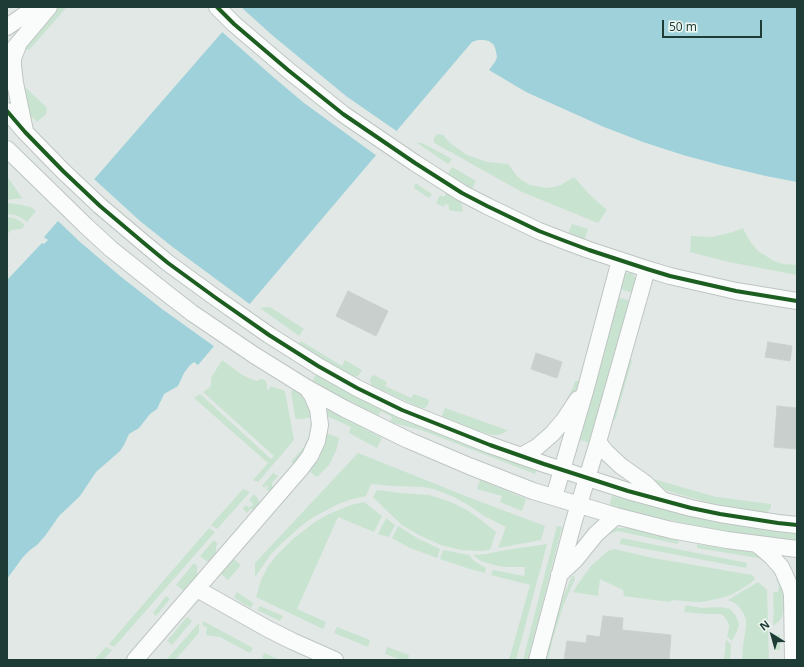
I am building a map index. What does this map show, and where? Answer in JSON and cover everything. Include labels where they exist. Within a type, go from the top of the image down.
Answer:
[{"type":"street","points":[[7,27],[37,7]]},
{"type":"street","points":[[7,57],[13,42],[37,7]]},
{"type":"street","points":[[25,132],[15,82],[13,42],[49,7]]},
{"type":"street","points":[[217,7],[261,47],[315,92],[355,122],[401,154],[462,193],[513,219],[571,244],[670,276],[766,297],[797,302]]},
{"type":"street","points":[[7,110],[25,132],[100,206],[145,244],[192,281],[254,325],[357,388],[402,410],[431,422],[521,456],[587,478],[663,501],[720,514],[797,526]]},
{"type":"street","points":[[7,127],[20,139],[42,149]]},
{"type":"street","points":[[7,149],[111,249],[192,313],[307,388],[351,412],[408,440],[533,491],[616,516],[692,534],[758,545],[797,549]]},
{"type":"street","points":[[554,497],[586,388],[620,260]]},
{"type":"street","points":[[537,660],[578,504],[598,442],[647,269]]},
{"type":"street","points":[[135,660],[301,468],[312,452],[319,433],[319,417],[315,402],[307,388]]},
{"type":"street","points":[[521,456],[537,447],[552,434],[564,420],[586,388]]},
{"type":"street","points":[[598,442],[621,466],[645,484],[663,501]]},
{"type":"street","points":[[559,575],[596,534],[616,516]]},
{"type":"street","points":[[758,545],[781,567],[788,580],[792,594],[793,660]]},
{"type":"street","points":[[792,594],[797,577]]},
{"type":"street","points":[[197,589],[268,629],[335,660]]},
{"type":"green space","points":[[55,7],[66,8],[29,50],[25,48],[17,57]]},
{"type":"green space","points":[[24,86],[47,108],[46,114],[37,122],[28,113]]},
{"type":"green space","points":[[438,134],[443,135],[450,143],[467,155],[487,162],[508,164],[517,176],[530,185],[546,188],[554,187],[561,185],[574,177],[589,194],[607,210],[598,223],[522,192],[436,144],[434,142],[434,137]]},
{"type":"green space","points":[[416,142],[424,144],[452,159],[448,164]]},
{"type":"green space","points":[[452,167],[476,181],[472,189],[447,175]]},
{"type":"green space","points":[[7,176],[22,198],[7,200]]},
{"type":"green space","points":[[415,183],[432,194],[429,198],[414,188]]},
{"type":"green space","points":[[446,193],[460,201],[463,209],[462,212],[449,210],[449,205],[445,204],[444,207],[436,203],[440,195],[444,197]]},
{"type":"green space","points":[[7,203],[31,207],[36,211],[27,222],[15,215],[7,214]]},
{"type":"green space","points":[[7,217],[14,218],[25,225],[21,229],[12,230],[7,234]]},
{"type":"green space","points":[[572,224],[588,229],[585,239],[568,234]]},
{"type":"green space","points":[[743,228],[752,244],[758,251],[774,261],[783,264],[797,265],[797,275],[729,262],[690,252],[691,236],[712,237]]},
{"type":"green space","points":[[628,273],[631,273],[636,278],[633,293],[620,289],[623,277]]},
{"type":"green space","points":[[616,297],[631,301],[591,443],[576,439]]},
{"type":"green space","points":[[270,307],[304,329],[299,336],[260,308]]},
{"type":"green space","points":[[301,341],[342,366],[345,360],[362,370],[358,376],[352,377],[298,345]]},
{"type":"green space","points":[[626,358],[632,360],[615,420],[609,418]]},
{"type":"green space","points":[[222,360],[246,377],[257,381],[261,379],[265,380],[267,389],[269,390],[270,386],[285,391],[294,440],[258,482],[253,480],[268,463],[194,398],[200,394],[271,459],[274,456],[203,392],[211,385],[211,378]]},
{"type":"green space","points":[[316,374],[537,469],[535,474],[421,430],[390,422],[392,417],[381,411],[378,416],[312,382]]},
{"type":"green space","points":[[374,375],[387,382],[385,386],[411,398],[414,394],[429,400],[428,405],[425,408],[421,408],[371,385],[370,380]]},
{"type":"green space","points":[[575,381],[580,381],[574,396],[569,403],[566,400]]},
{"type":"green space","points":[[293,389],[306,399],[314,417],[297,419],[295,417],[291,392]]},
{"type":"green space","points":[[325,408],[382,438],[377,448],[349,433],[351,427],[325,415]]},
{"type":"green space","points":[[445,408],[507,430],[504,433],[497,435],[478,431],[442,416]]},
{"type":"green space","points":[[311,432],[312,442],[294,464],[291,462],[303,448]]},
{"type":"green space","points":[[326,433],[339,438],[338,443],[329,465],[317,477],[310,472],[321,453]]},
{"type":"green space","points":[[358,453],[545,526],[541,540],[498,548],[506,527],[484,516],[454,497],[434,489],[423,487],[371,484],[366,496],[336,505],[312,518],[301,526],[271,554],[255,577],[255,563]]},
{"type":"green space","points":[[273,473],[278,476],[272,483],[273,490],[269,491],[266,489],[268,487],[266,485],[264,488],[262,486]]},
{"type":"green space","points":[[650,478],[716,497],[771,504],[771,508],[764,513],[715,504],[665,490],[657,486]]},
{"type":"green space","points":[[480,480],[526,499],[522,511],[500,502],[502,496],[477,489]]},
{"type":"green space","points":[[243,489],[250,492],[217,529],[211,525]]},
{"type":"green space","points":[[377,490],[429,495],[448,501],[467,510],[496,532],[490,550],[461,550],[441,545],[421,536],[402,525],[373,497]]},
{"type":"green space","points":[[254,494],[260,505],[256,510],[250,509],[247,513],[243,509],[246,505],[249,508],[253,504],[249,500]]},
{"type":"green space","points":[[612,496],[666,509],[797,532],[797,541],[730,532],[609,507]]},
{"type":"green space","points":[[364,502],[382,516],[374,532],[338,517],[297,609],[326,622],[323,629],[256,597],[261,580],[267,568],[275,557],[294,538],[327,515],[351,505]]},
{"type":"green space","points":[[386,518],[395,525],[389,537],[378,534]]},
{"type":"green space","points":[[398,526],[417,538],[440,549],[437,558],[410,548],[392,538]]},
{"type":"green space","points":[[557,526],[562,527],[528,660],[523,660]]},
{"type":"green space","points":[[209,528],[215,532],[114,647],[109,644]]},
{"type":"green space","points":[[627,528],[679,540],[678,544],[618,531],[603,538],[611,529]]},
{"type":"green space","points":[[621,538],[747,563],[746,568],[620,544]]},
{"type":"green space","points":[[214,540],[218,544],[216,546],[216,554],[209,563],[200,556]]},
{"type":"green space","points":[[547,544],[516,660],[509,660],[530,585],[491,575],[493,570],[524,576],[525,567],[504,567],[494,565],[481,561],[473,555]]},
{"type":"green space","points":[[697,544],[756,553],[760,555],[771,567],[758,558],[697,548]]},
{"type":"green space","points":[[614,549],[653,558],[752,575],[755,579],[731,595],[702,602],[673,600],[669,602],[624,596],[623,590],[600,579],[598,596],[573,592],[591,566],[608,551]]},
{"type":"green space","points":[[443,550],[469,555],[474,561],[486,568],[485,573],[440,559]]},
{"type":"green space","points":[[234,559],[241,565],[228,580],[220,573]]},
{"type":"green space","points":[[194,563],[197,566],[197,575],[184,591],[176,585]]},
{"type":"green space","points":[[572,576],[574,576],[575,579],[563,606],[548,660],[545,660],[557,614]]},
{"type":"green space","points":[[780,576],[783,588],[783,612],[781,619],[773,626],[773,592],[778,592],[779,586],[776,579]]},
{"type":"green space","points":[[758,582],[767,590],[769,660],[742,660],[746,620],[740,608],[735,603],[728,600]]},
{"type":"green space","points":[[237,592],[253,603],[251,608],[234,597]]},
{"type":"green space","points":[[166,596],[170,599],[156,616],[153,613]]},
{"type":"green space","points":[[686,605],[701,608],[721,607],[730,609],[736,616],[739,624],[732,641],[727,636],[729,625],[724,616],[721,614],[684,612]]},
{"type":"green space","points":[[260,606],[283,616],[280,621],[257,610]]},
{"type":"green space","points":[[187,617],[192,621],[172,645],[167,641]]},
{"type":"green space","points":[[203,621],[253,648],[250,653],[220,637],[206,635],[207,627],[203,626]]},
{"type":"green space","points":[[199,623],[199,633],[175,660],[166,660]]},
{"type":"green space","points":[[337,627],[370,640],[368,647],[334,633]]},
{"type":"green space","points":[[773,635],[780,635],[780,650],[774,650]]},
{"type":"green space","points":[[726,640],[731,644],[730,660],[724,660]]},
{"type":"green space","points":[[106,647],[112,650],[103,660],[94,660]]},
{"type":"green space","points":[[387,647],[409,655],[408,660],[402,660],[385,654]]},
{"type":"green space","points":[[264,653],[280,660],[267,660],[262,658]]},
{"type":"water","points":[[244,7],[797,7],[797,182],[766,176],[683,155],[604,127],[526,92],[489,70],[497,57],[494,45],[489,41],[484,40],[472,42],[198,365],[194,362],[190,365],[184,373],[178,386],[164,394],[157,409],[150,414],[139,428],[129,434],[120,451],[96,472],[80,496],[59,516],[45,536],[23,557],[7,579],[7,280],[42,243],[44,244],[48,240],[44,237]]},
{"type":"pier","points":[[241,7],[272,35],[346,96],[398,132],[377,156],[304,103],[221,31]]},
{"type":"pier","points":[[93,178],[140,221],[251,305],[215,347],[162,309],[120,276],[57,220]]},
{"type":"building","points":[[348,291],[388,311],[376,336],[336,316]]},
{"type":"building","points":[[768,342],[792,346],[790,361],[765,357]]},
{"type":"building","points":[[536,353],[562,362],[557,378],[531,369]]},
{"type":"building","points":[[777,406],[797,408],[797,449],[774,447]]},
{"type":"building","points":[[603,616],[623,618],[622,630],[671,635],[669,660],[564,660],[567,641],[586,643],[587,635],[600,637]]},
{"type":"cycle path","points":[[217,7],[234,24],[288,70],[343,114],[415,163],[462,193],[487,206],[539,231],[589,250],[647,269],[670,276],[736,291],[797,301]]},
{"type":"cycle path","points":[[7,111],[63,171],[100,206],[168,263],[269,335],[318,366],[357,388],[402,410],[490,445],[628,491],[691,508],[720,514],[797,525]]}]
